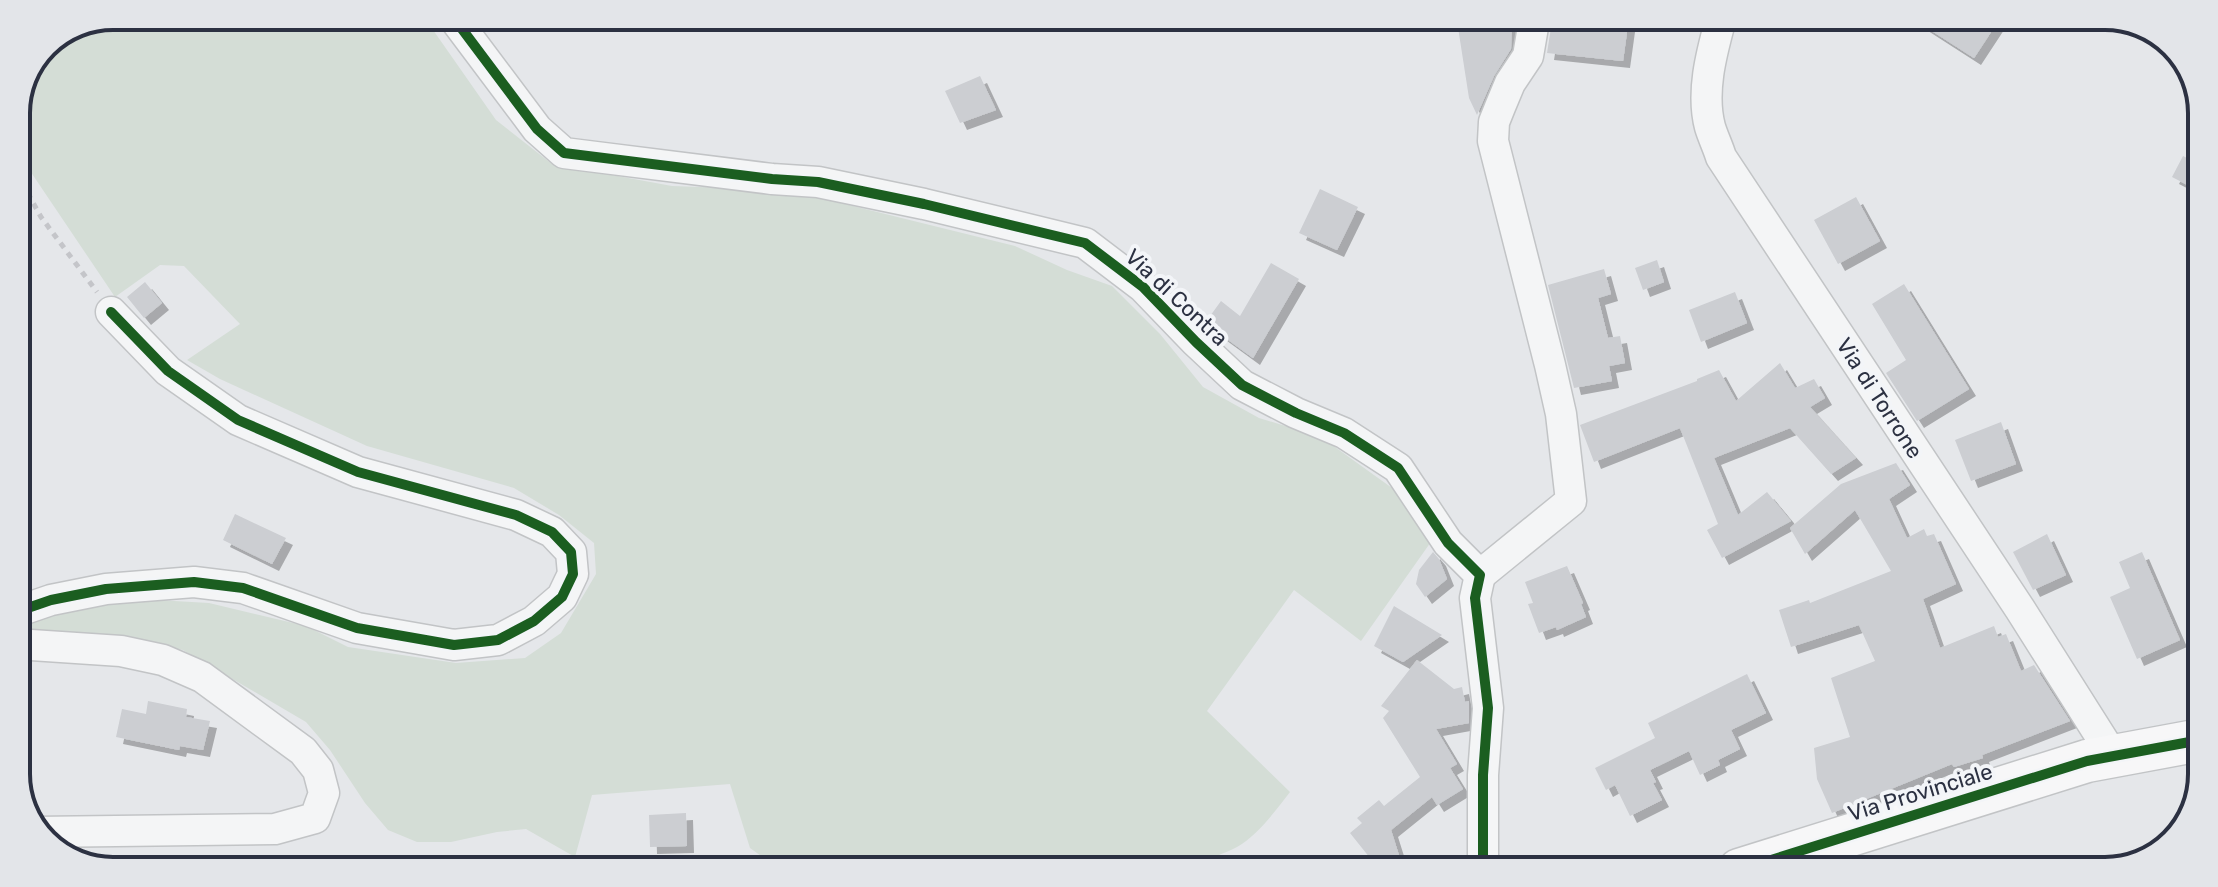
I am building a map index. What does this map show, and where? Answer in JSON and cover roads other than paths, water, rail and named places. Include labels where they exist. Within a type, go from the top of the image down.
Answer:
[{"type":"street","name":"Via di Contra","points":[[463,30],[537,129],[564,153],[818,182],[1085,243],[1143,287],[1242,385],[1344,433],[1398,468],[1448,543],[1480,575]]},
{"type":"street","points":[[1483,857],[1483,775],[1488,708],[1475,598],[1480,575],[1571,501],[1561,414],[1493,141],[1494,122],[1510,83],[1528,56],[1532,30]]},
{"type":"street","name":"Via di Torrone","points":[[1718,30],[1709,62],[1707,94],[1709,126],[1721,157],[2020,609],[2113,756]]},
{"type":"street","points":[[30,607],[106,589],[194,582],[243,588],[357,628],[454,645],[498,640],[534,621],[562,597],[573,574],[571,552],[552,532],[516,515],[358,472],[238,420],[168,371],[111,312]]},
{"type":"street","points":[[30,645],[121,651],[163,660],[202,677],[303,751],[318,770],[324,793],[315,818],[275,829],[53,832]]},
{"type":"street","name":"Via Provinciale","points":[[1781,857],[2087,761],[2188,742]]}]
